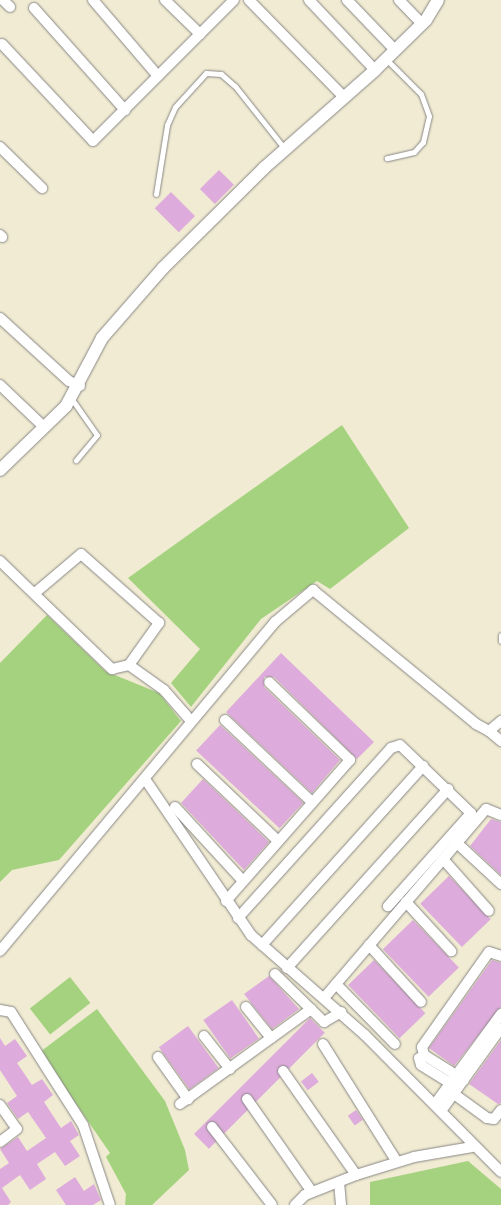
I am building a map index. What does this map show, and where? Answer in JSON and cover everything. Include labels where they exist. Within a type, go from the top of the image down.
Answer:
[{"type":"street","points":[[93,0],[158,76]]},
{"type":"street","points":[[165,0],[200,34]]},
{"type":"street","points":[[2,44],[89,140],[95,140],[234,0]]},
{"type":"street","points":[[248,0],[345,98]]},
{"type":"street","points":[[308,0],[375,70]]},
{"type":"street","points":[[347,0],[391,55]]},
{"type":"street","points":[[399,0],[422,24]]},
{"type":"street","points":[[0,470],[71,398],[80,386],[102,338],[162,268],[286,150],[391,55],[422,24],[438,0]]},
{"type":"street","points":[[34,8],[125,110]]},
{"type":"street","points":[[0,147],[42,188]]},
{"type":"street","points":[[0,318],[69,381],[80,386]]},
{"type":"street","points":[[0,384],[44,427]]},
{"type":"street","points":[[0,561],[35,593],[99,660],[112,669],[129,665],[159,623],[85,555],[76,554],[35,593]]},
{"type":"street","points":[[0,951],[275,622],[313,590],[501,741]]},
{"type":"street","points":[[129,665],[164,690],[191,721]]},
{"type":"street","points":[[226,901],[350,760],[269,682]]},
{"type":"street","points":[[226,720],[312,802]]},
{"type":"street","points":[[489,731],[501,721]]},
{"type":"street","points":[[238,918],[391,748],[400,745],[471,813],[388,906]]},
{"type":"street","points":[[197,764],[278,841]]},
{"type":"street","points":[[262,945],[423,766]]},
{"type":"street","points":[[144,779],[238,918],[262,945],[341,1012],[438,1107],[472,1147],[501,1172]]},
{"type":"street","points":[[287,968],[448,789]]},
{"type":"street","points":[[175,807],[243,881]]},
{"type":"street","points":[[324,998],[458,844],[486,809],[501,815]]},
{"type":"street","points":[[458,844],[501,884]]},
{"type":"street","points":[[443,859],[489,911]]},
{"type":"street","points":[[406,902],[451,951]]},
{"type":"street","points":[[369,945],[421,1002]]},
{"type":"street","points":[[457,1080],[424,1055],[422,1048],[489,952],[501,956]]},
{"type":"street","points":[[275,974],[325,1022],[341,1012]]},
{"type":"street","points":[[336,984],[395,1044]]},
{"type":"street","points":[[246,1007],[271,1038]]},
{"type":"street","points":[[158,1057],[184,1102],[310,1009]]},
{"type":"street","points":[[0,1010],[10,1012],[82,1125],[110,1205]]},
{"type":"street","points":[[438,1107],[501,1014]]},
{"type":"street","points":[[438,1107],[454,1094],[457,1080],[501,1028]]},
{"type":"street","points":[[204,1036],[230,1069]]},
{"type":"street","points":[[323,1044],[398,1162]]},
{"type":"street","points":[[419,1058],[421,1064],[457,1080]]},
{"type":"street","points":[[283,1071],[356,1175]]},
{"type":"street","points":[[454,1094],[488,1118],[494,1119],[501,1110]]},
{"type":"street","points":[[247,1100],[312,1192]]},
{"type":"street","points":[[0,1105],[17,1129],[0,1142]]},
{"type":"street","points":[[212,1127],[272,1205]]},
{"type":"street","points":[[295,1205],[312,1192],[356,1175],[398,1162],[472,1147]]},
{"type":"street","points":[[338,1182],[340,1205]]},
{"type":"lane","points":[[387,158],[414,152],[423,142],[429,116],[421,94],[391,55]]},
{"type":"lane","points":[[156,194],[168,124],[186,92],[206,73],[221,74],[235,86],[286,150]]},
{"type":"lane","points":[[71,398],[97,435],[76,460]]},
{"type":"lane","points":[[501,635],[501,641]]},
{"type":"green space","points":[[342,425],[409,528],[330,589],[317,581],[261,619],[191,707],[171,683],[200,649],[128,578]]},
{"type":"green space","points":[[47,615],[105,671],[159,693],[181,721],[59,860],[12,870],[0,882],[0,663]]},
{"type":"green space","points":[[70,977],[90,1003],[50,1034],[30,1008]]},
{"type":"green space","points":[[97,1009],[165,1101],[185,1150],[189,1170],[152,1205],[125,1205],[126,1194],[106,1157],[110,1153],[40,1052]]},
{"type":"green space","points":[[468,1161],[501,1189],[501,1205],[370,1205],[370,1182]]},
{"type":"building","points":[[219,170],[234,185],[215,204],[200,189]]},
{"type":"building","points":[[171,192],[195,216],[179,232],[155,208]]},
{"type":"building","points":[[281,653],[374,742],[357,759],[274,677],[264,677],[264,687],[340,760],[312,793],[226,712]]},
{"type":"building","points":[[220,725],[303,803],[280,828],[196,751]]},
{"type":"building","points":[[203,779],[269,842],[244,870],[181,803]]},
{"type":"building","points":[[491,819],[501,822],[501,875],[470,846]]},
{"type":"building","points":[[449,876],[491,919],[462,947],[420,904]]},
{"type":"building","points":[[413,920],[459,967],[429,997],[383,949]]},
{"type":"building","points":[[374,960],[425,1013],[400,1038],[348,985]]},
{"type":"building","points":[[492,960],[501,963],[501,1007],[454,1066],[429,1048]]},
{"type":"building","points":[[269,976],[299,1009],[272,1029],[244,994]]},
{"type":"building","points":[[232,1000],[259,1039],[230,1059],[203,1020]]},
{"type":"building","points":[[310,1018],[325,1033],[209,1149],[194,1134]]},
{"type":"building","points":[[188,1026],[219,1068],[189,1089],[159,1047]]},
{"type":"building","points":[[0,1038],[5,1046],[15,1039],[27,1056],[17,1063],[32,1085],[42,1079],[53,1095],[44,1102],[61,1128],[71,1121],[79,1135],[70,1141],[80,1156],[65,1166],[55,1152],[37,1164],[46,1179],[30,1190],[20,1175],[2,1188],[11,1202],[8,1205],[0,1205],[0,1169],[9,1163],[0,1149],[18,1137],[27,1151],[46,1138],[28,1112],[18,1119],[7,1103],[17,1096],[0,1070]]},
{"type":"building","points":[[501,1040],[501,1103],[498,1104],[469,1084]]},
{"type":"building","points":[[312,1073],[319,1082],[308,1090],[301,1082]]},
{"type":"building","points":[[356,1110],[363,1120],[355,1126],[348,1116]]},
{"type":"building","points":[[75,1177],[84,1191],[94,1184],[101,1200],[93,1205],[66,1205],[56,1190]]}]
